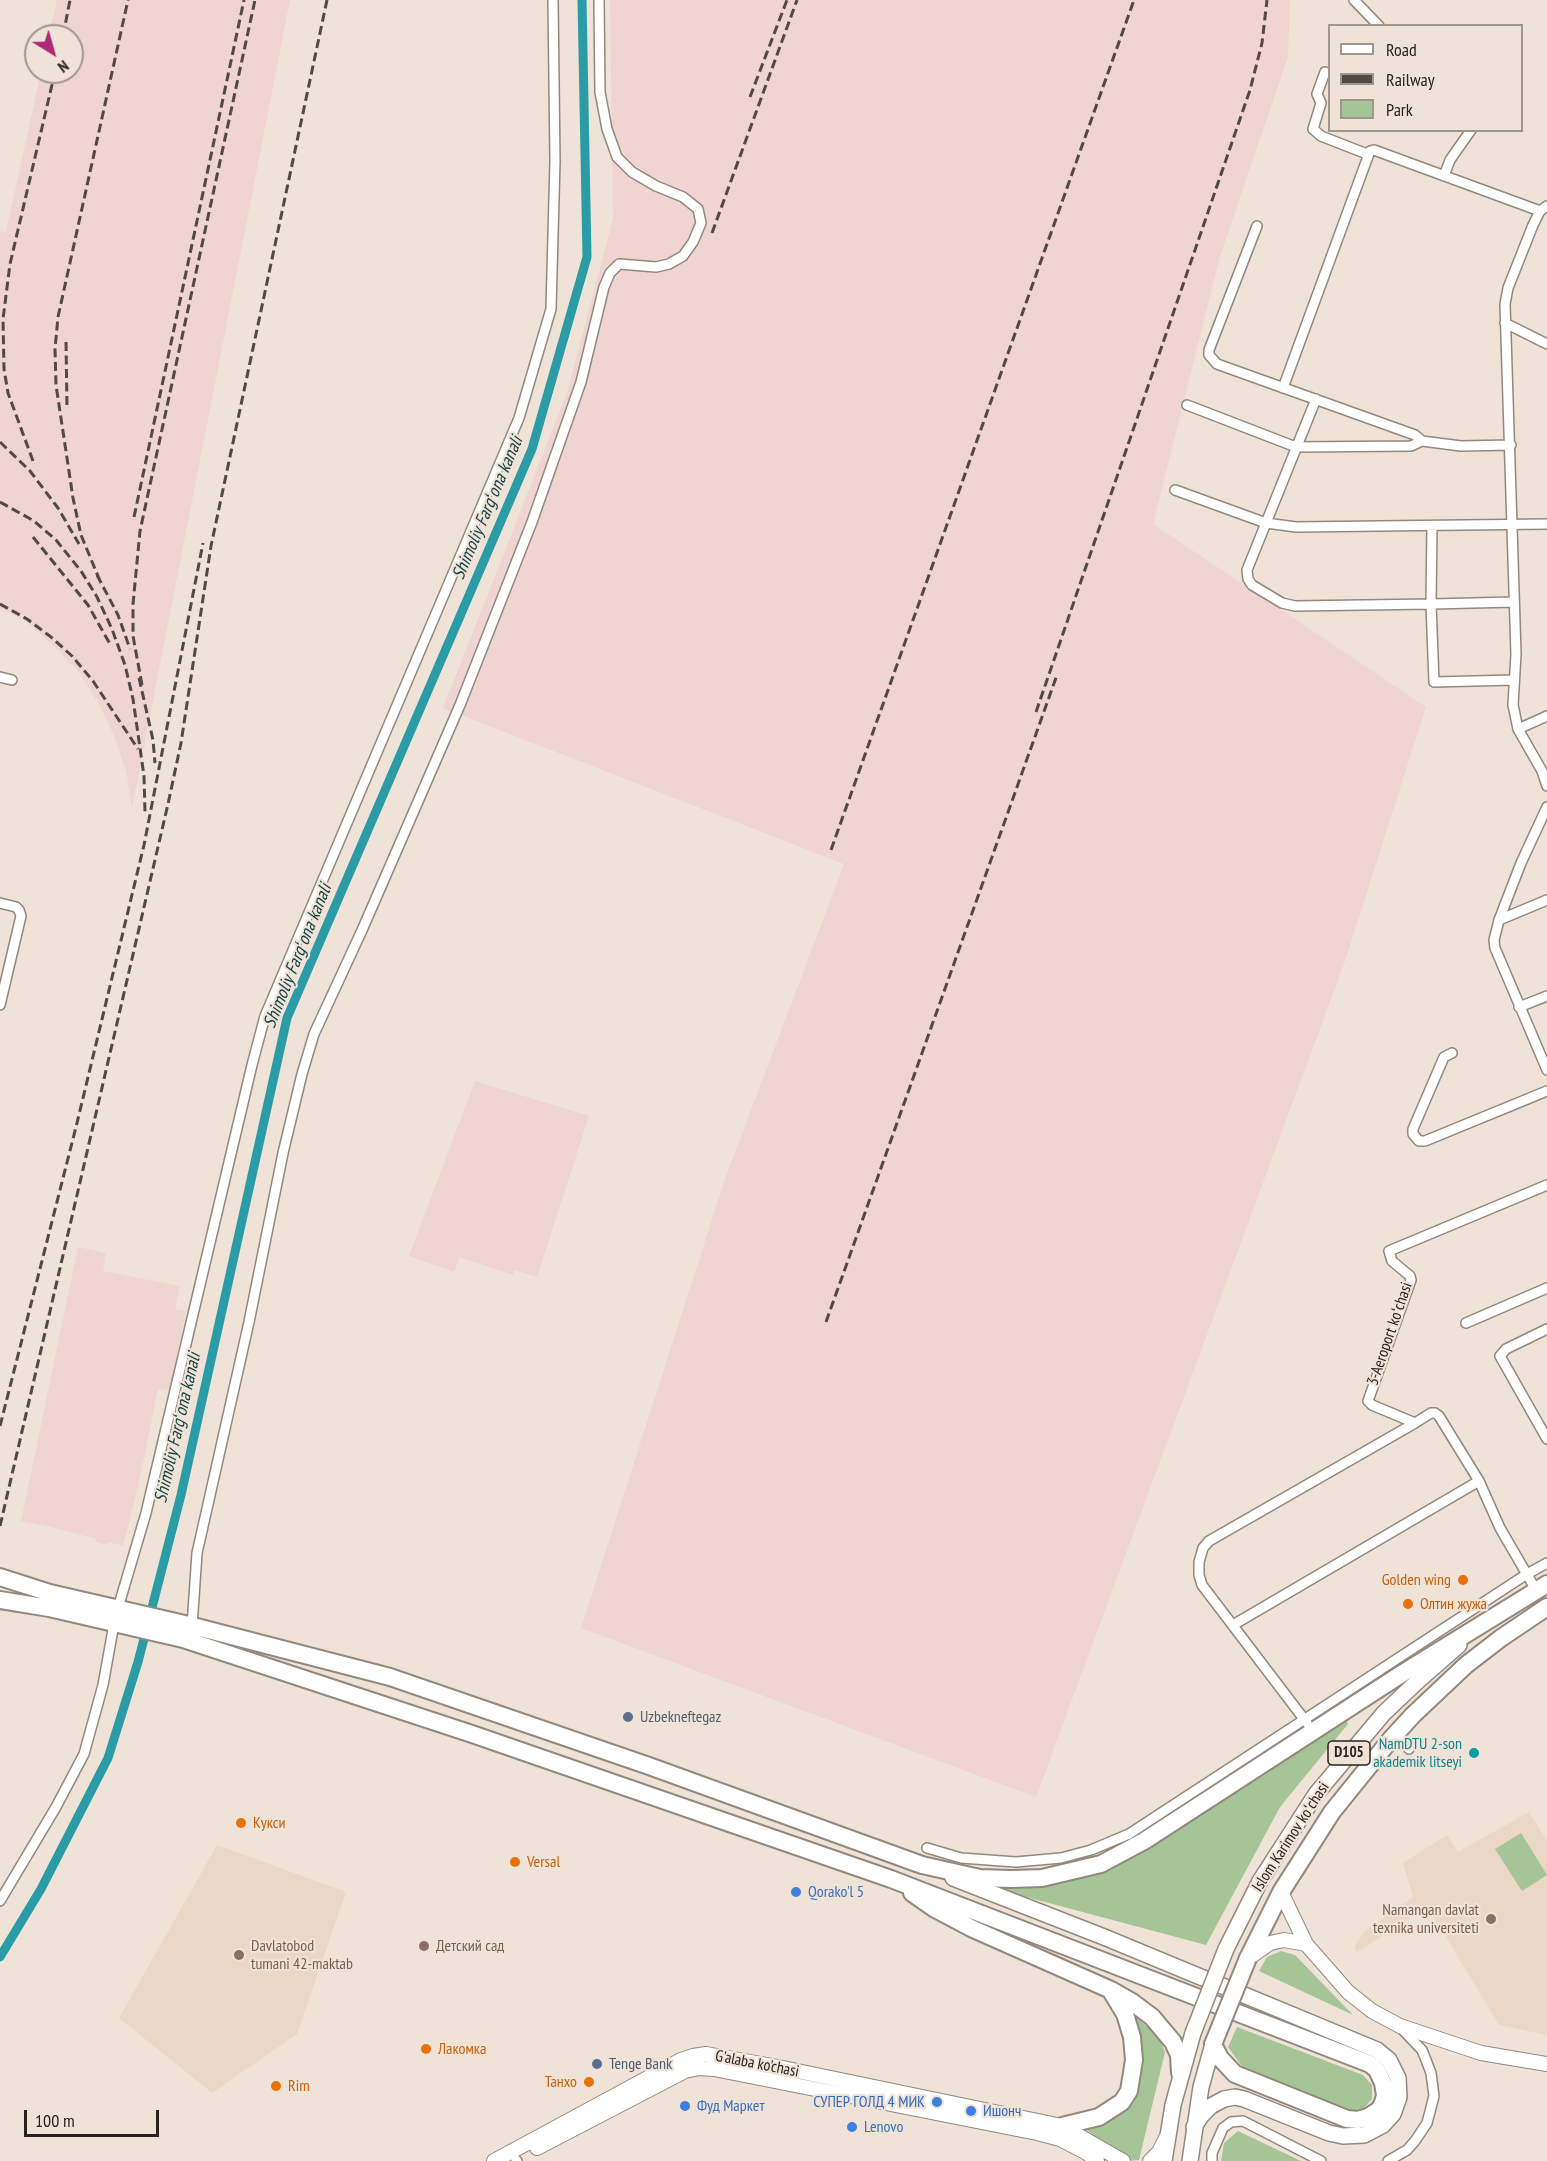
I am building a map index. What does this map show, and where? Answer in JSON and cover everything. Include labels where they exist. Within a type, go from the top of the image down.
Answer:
[{"type":"highway","points":[[0,1577],[118,1616]]},
{"type":"highway","points":[[0,1600],[118,1616],[390,1677],[650,1766],[922,1865],[980,1878],[1011,1879],[1042,1878],[1101,1864],[1144,1841],[1309,1726],[1535,1591]]},
{"type":"highway","name":"Islom Karimov koʻchasi","points":[[1214,2043],[1248,1958],[1281,1892],[1332,1812],[1396,1732],[1466,1665],[1547,1607]]},
{"type":"highway","points":[[188,1630],[472,1734],[891,1879],[1370,2064],[1383,2083],[1385,2095],[1383,2103],[1366,2119],[1356,2121],[1347,2119],[1239,2076],[1224,2063],[1214,2043]]},
{"type":"highway","points":[[891,1879],[935,1910],[1111,1990],[1137,2006],[1158,2024],[1175,2046],[1180,2060],[1180,2073]]},
{"type":"highway","points":[[1062,2126],[1099,2117],[1122,2102],[1129,2091],[1134,2060],[1132,2037],[1125,2014],[1111,1990]]},
{"type":"main road","name":"Islom Karimov koʻchasi","points":[[1180,2073],[1226,1949],[1260,1881],[1316,1794],[1384,1713],[1420,1679],[1454,1649],[1535,1591]]},
{"type":"main road","points":[[922,1865],[1104,1937],[1377,2050],[1389,2060],[1398,2078],[1399,2097],[1393,2114],[1383,2125],[1364,2135],[1343,2136],[1329,2133],[1235,2097],[1224,2099],[1211,2106],[1194,2127]]},
{"type":"main road","points":[[1281,1892],[1306,1944],[1348,1992],[1371,2011],[1400,2026],[1481,2053],[1547,2064]]},
{"type":"main road","points":[[1248,1958],[1270,1943],[1284,1940],[1306,1944]]},
{"type":"main road","name":"Islom Karimov koʻchasi","points":[[1190,2161],[1201,2087],[1214,2043]]},
{"type":"main road","name":"G'alaba ko'chasi","points":[[494,2161],[578,2114],[693,2056],[706,2054],[809,2081],[1040,2127]]},
{"type":"main road","name":"G'alaba ko'chasi","points":[[516,2161],[685,2071],[699,2068],[714,2069],[809,2081]]},
{"type":"main road","name":"D105","points":[[1164,2161],[1166,2138],[1180,2073]]},
{"type":"main road","points":[[1040,2127],[1062,2126],[1123,2161]]},
{"type":"main road","points":[[1040,2127],[1097,2161]]},
{"type":"main road","points":[[1150,2161],[1159,2152],[1166,2138]]},
{"type":"street","points":[[0,1901],[56,1807],[84,1754],[146,1513],[252,1065],[266,1016],[519,418],[551,309],[555,161],[553,0]]},
{"type":"street","points":[[188,1630],[197,1553],[249,1322],[283,1153],[314,1034],[460,705],[532,522],[581,382],[604,287],[610,273],[620,264],[656,267],[669,264],[682,256],[693,242],[700,223],[698,209],[683,197],[656,186],[616,158],[607,129],[600,92],[599,0]]},
{"type":"street","points":[[1354,0],[1376,24]]},
{"type":"street","points":[[1325,72],[1317,94],[1321,103],[1313,129],[1321,136],[1367,154]]},
{"type":"street","points":[[1444,176],[1450,160],[1471,132]]},
{"type":"street","points":[[1283,388],[1367,154],[1374,150],[1544,209],[1508,288],[1505,323],[1511,445],[1516,654],[1513,705],[1518,729],[1542,771],[1547,786]]},
{"type":"street","points":[[1257,226],[1212,342],[1209,355],[1212,360],[1221,367],[1414,435],[1422,441],[1461,446],[1511,445]]},
{"type":"street","points":[[1505,323],[1547,344]]},
{"type":"street","points":[[1316,399],[1246,575],[1252,585],[1282,603],[1295,606],[1514,602]]},
{"type":"street","points":[[1187,405],[1296,447],[1411,446],[1422,441]]},
{"type":"street","points":[[1175,490],[1266,523],[1296,527],[1547,524]]},
{"type":"street","points":[[1432,526],[1431,604],[1434,682],[1514,680]]},
{"type":"street","points":[[0,677],[12,680]]},
{"type":"street","points":[[1518,729],[1547,716]]},
{"type":"street","points":[[1547,807],[1521,863],[1495,932],[1495,948],[1547,1070]]},
{"type":"street","points":[[1499,920],[1547,900]]},
{"type":"street","points":[[0,903],[16,907],[21,916],[0,1005]]},
{"type":"street","points":[[1519,1007],[1547,996]]},
{"type":"street","points":[[1452,1053],[1444,1057],[1413,1129],[1413,1134],[1419,1141],[1425,1142],[1547,1091]]},
{"type":"street","name":"3-Aeroport koʻchasi","points":[[1414,1423],[1372,1405],[1368,1401],[1411,1280],[1410,1276],[1392,1261],[1389,1251],[1547,1185]]},
{"type":"street","points":[[1466,1323],[1547,1288]]},
{"type":"street","points":[[1547,1329],[1506,1349],[1500,1356],[1547,1439]]},
{"type":"street","points":[[1309,1726],[1202,1585],[1199,1575],[1201,1555],[1209,1541],[1431,1413],[1439,1416],[1479,1481],[1500,1528],[1535,1591]]},
{"type":"street","points":[[1233,1625],[1479,1481]]},
{"type":"street","points":[[927,1848],[961,1858],[1016,1862],[1061,1858],[1091,1850],[1129,1834],[1309,1726],[1527,1574],[1547,1563]]},
{"type":"street","points":[[1396,1732],[1409,1749]]},
{"type":"street","points":[[1388,2161],[1407,2150],[1422,2132],[1430,2114],[1434,2096],[1431,2073],[1422,2050],[1400,2026]]},
{"type":"street","points":[[1212,2161],[1212,2153],[1223,2128],[1231,2122],[1243,2121],[1321,2161]]},
{"type":"shaded area","points":[[57,0],[290,0],[132,808],[126,771],[115,738],[100,706],[79,672],[27,622],[0,608],[0,231],[6,232],[38,84],[84,84],[84,24],[52,24]]},
{"type":"shaded area","points":[[610,0],[1290,0],[1288,57],[1220,256],[1153,524],[1426,707],[1345,961],[1036,1797],[581,1628],[725,1179],[844,864],[443,708],[567,393],[613,219]]},
{"type":"shaded area","points":[[475,1081],[589,1116],[537,1277],[514,1270],[513,1275],[460,1257],[454,1272],[409,1256]]},
{"type":"shaded area","points":[[78,1247],[106,1253],[103,1271],[180,1286],[175,1309],[186,1311],[169,1390],[158,1389],[138,1487],[123,1546],[108,1542],[107,1545],[96,1542],[96,1539],[21,1521]]},
{"type":"shaded area","name":"Namangan davlat texnika universiteti","points":[[1529,1812],[1547,1841],[1547,2035],[1499,2025],[1428,1907],[1357,1952],[1354,1947],[1365,1931],[1413,1897],[1403,1863],[1447,1835],[1458,1852]]},
{"type":"shaded area","name":"Davlatobod tumani 42-maktab","points":[[217,1845],[346,1892],[297,2034],[212,2093],[119,2018]]},
{"type":"green space","points":[[1346,1719],[1348,1724],[1280,1807],[1206,1945],[989,1887],[1054,1885],[1104,1871],[1151,1847]]},
{"type":"green space","points":[[1521,1833],[1547,1875],[1522,1891],[1495,1849]]},
{"type":"green space","points":[[1281,1951],[1295,1955],[1353,2015],[1259,1971],[1267,1957]]},
{"type":"green space","points":[[1134,2015],[1154,2033],[1165,2052],[1139,2160],[1126,2161],[1086,2129],[1121,2113],[1133,2101],[1136,2094],[1143,2054]]},
{"type":"green space","points":[[1237,2027],[1363,2075],[1372,2085],[1372,2099],[1363,2109],[1348,2111],[1256,2076],[1241,2065],[1228,2047]]},
{"type":"green space","points":[[1238,2131],[1301,2161],[1221,2161],[1224,2143]]},
{"type":"waterway","name":"Shimoliy Fargʻona kanali","points":[[0,1957],[41,1889],[108,1758],[138,1662],[181,1495],[287,1018],[532,449],[587,257],[582,0]]},
{"type":"railway","points":[[65,24],[70,0]]},
{"type":"railway","points":[[100,581],[81,535],[73,498],[56,385],[55,349],[58,317],[128,0]]},
{"type":"railway","points":[[134,517],[244,0]]},
{"type":"railway","points":[[142,685],[133,636],[133,604],[140,531],[255,0]]},
{"type":"railway","points":[[0,1526],[168,804],[181,743],[211,546],[327,0]]},
{"type":"railway","points":[[750,97],[787,0]]},
{"type":"railway","points":[[712,233],[797,0]]},
{"type":"railway","points":[[831,850],[1134,0]]},
{"type":"railway","points":[[1036,712],[1250,90],[1262,43],[1267,0]]},
{"type":"railway","points":[[33,461],[8,393],[4,369],[3,319],[10,264],[52,84]]},
{"type":"railway","points":[[66,342],[67,408]]},
{"type":"railway","points":[[0,442],[30,471],[58,508],[79,544]]},
{"type":"railway","points":[[0,502],[34,521],[56,540],[81,571],[97,597],[112,629],[125,665],[133,699],[144,776],[145,812]]},
{"type":"railway","points":[[33,537],[88,605],[110,644]]},
{"type":"railway","points":[[0,1426],[76,1127],[144,845],[203,543]]},
{"type":"railway","points":[[97,575],[118,615],[130,649]]},
{"type":"railway","points":[[0,604],[27,619],[72,656],[93,681],[138,749]]},
{"type":"railway","points":[[826,1322],[1057,675]]},
{"type":"railway","points":[[139,678],[153,740],[155,763]]},
{"type":"place","name":"Golden wing","points":[[1463,1580]]},
{"type":"place","name":"Олтин жужа","points":[[1408,1604]]},
{"type":"place","name":"Uzbekneftegaz","points":[[628,1717]]},
{"type":"place","name":"NamDTU 2-son akademik litseyi","points":[[1474,1753]]},
{"type":"place","name":"Кукси","points":[[241,1823]]},
{"type":"place","name":"Versal","points":[[515,1862]]},
{"type":"place","name":"Qorako'l 5","points":[[796,1892]]},
{"type":"place","name":"Namangan davlat texnika universiteti","points":[[1491,1919]]},
{"type":"place","name":"Детский сад","points":[[424,1946]]},
{"type":"place","name":"Davlatobod tumani 42-maktab","points":[[239,1955]]},
{"type":"place","name":"Лакомка","points":[[426,2049]]},
{"type":"place","name":"Tenge Bank","points":[[597,2064]]},
{"type":"place","name":"Танхо","points":[[589,2082]]},
{"type":"place","name":"Rim","points":[[276,2086]]},
{"type":"place","name":"СУПЕР ГОЛД 4 МИК","points":[[937,2102]]},
{"type":"place","name":"Фуд Маркет","points":[[685,2106]]},
{"type":"place","name":"Ишонч","points":[[971,2111]]},
{"type":"place","name":"Lenovo","points":[[852,2127]]}]
